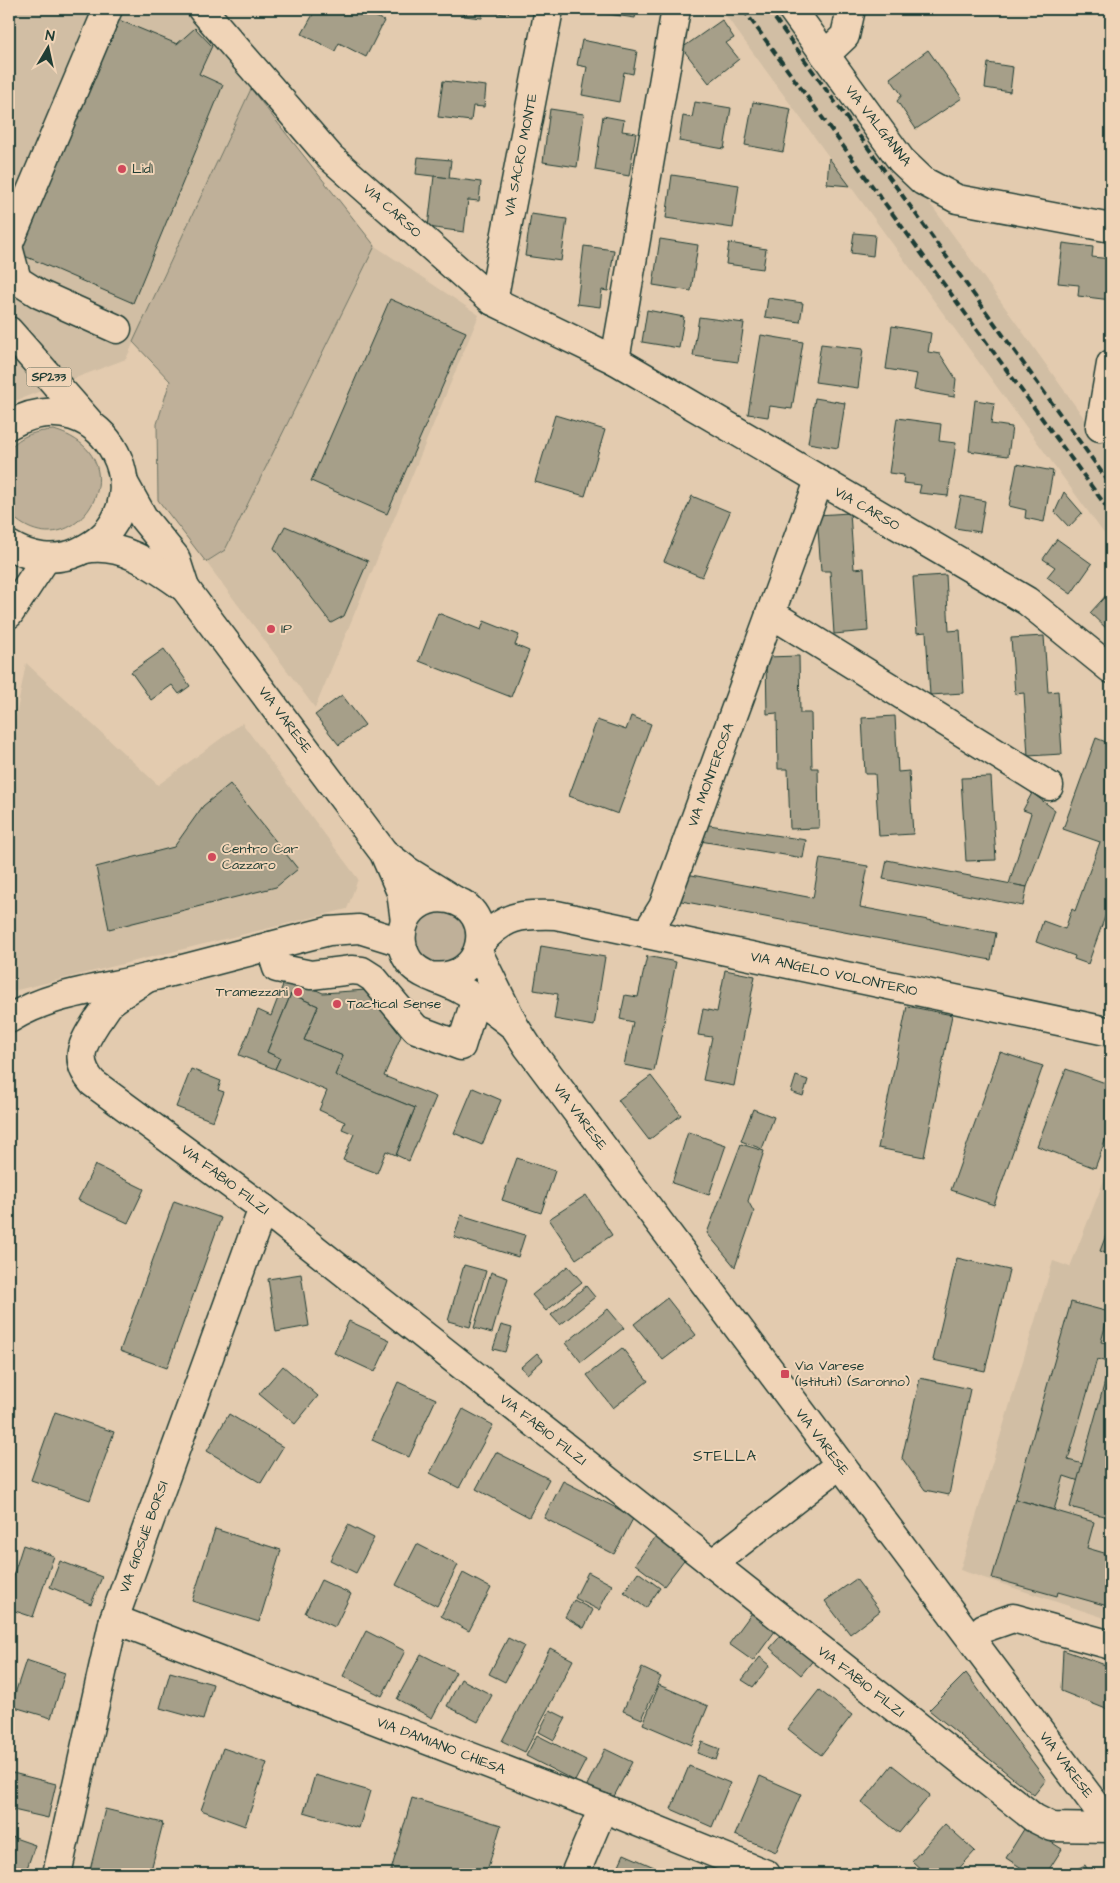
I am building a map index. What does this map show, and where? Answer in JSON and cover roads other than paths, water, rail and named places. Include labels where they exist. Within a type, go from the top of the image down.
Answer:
[{"type":"street","points":[[9,243],[108,9]]},
{"type":"street","name":"VIA CARSO","points":[[202,9],[222,22],[330,157],[493,301],[615,360],[818,481],[1027,601],[1111,670]]},
{"type":"street","name":"VIA SACRO MONTE","points":[[493,301],[549,9]]},
{"type":"street","points":[[615,360],[676,9]]},
{"type":"street","name":"VIA VALGANNA","points":[[792,9],[901,160],[923,181],[957,199],[1111,228]]},
{"type":"street","points":[[825,55],[845,36],[851,9]]},
{"type":"street","points":[[9,250],[17,280],[39,294],[117,329]]},
{"type":"street","name":"SP233","points":[[9,331],[110,443],[120,462],[124,483],[123,496],[114,521],[106,533],[85,549],[66,556],[46,558],[20,552],[9,545]]},
{"type":"street","points":[[1100,428],[1111,364]]},
{"type":"street","name":"SP233","points":[[9,424],[34,413],[49,412],[77,417],[90,423]]},
{"type":"street","name":"VIA MONTEROSA","points":[[646,934],[663,907],[818,481]]},
{"type":"street","name":"VIA VARESE","points":[[124,483],[144,519],[176,557],[185,588]]},
{"type":"street","name":"VIA VARESE","points":[[85,549],[97,547],[121,551],[147,562],[185,588],[384,853],[401,892],[403,931]]},
{"type":"street","points":[[9,614],[46,558]]},
{"type":"street","points":[[770,613],[1049,786]]},
{"type":"street","name":"VIA VARESE","points":[[384,853],[409,872],[457,901]]},
{"type":"street","points":[[431,976],[445,977],[460,972],[471,964],[479,947],[477,922],[470,911],[457,901],[441,898],[426,901],[414,908],[403,931],[405,955],[421,972],[476,998],[514,1027]]},
{"type":"street","name":"VIA ANGELO VOLONTERIO","points":[[457,901],[520,905],[540,909],[556,915],[1111,1032]]},
{"type":"street","name":"VIA ANGELO VOLONTERIO","points":[[479,947],[494,928],[518,915],[556,915]]},
{"type":"street","points":[[9,1019],[24,1009],[49,999],[146,978],[329,931],[354,929],[403,931]]},
{"type":"street","points":[[270,946],[277,968],[311,975],[352,970],[362,971],[373,978],[416,1029],[461,1046],[476,998]]},
{"type":"street","name":"VIA VARESE","points":[[479,947],[514,1027],[1111,1827]]},
{"type":"street","name":"VIA FABIO FILZI","points":[[146,978],[109,1004],[87,1037],[81,1049],[81,1062],[85,1074],[93,1083],[263,1208],[1034,1818],[1052,1827],[1111,1827]]},
{"type":"street","name":"VIA GIOSUÈ BORSI","points":[[57,1874],[114,1619],[263,1208]]},
{"type":"street","points":[[712,1564],[840,1465]]},
{"type":"street","points":[[984,1628],[1013,1618],[1111,1645]]},
{"type":"street","name":"VIA DAMIANO CHIESA","points":[[114,1619],[603,1808],[766,1874]]},
{"type":"street","points":[[575,1874],[603,1808]]},
{"type":"railway","points":[[743,9],[1111,513]]},
{"type":"railway","points":[[768,9],[1111,485]]},
{"type":"place","name":"Lidl","points":[[122,169]]},
{"type":"place","name":"IP","points":[[271,629]]},
{"type":"place","name":"Centro Car Cazzaro","points":[[212,857]]},
{"type":"place","name":"Tramezzani","points":[[298,992]]},
{"type":"place","name":"Tactical Sense","points":[[337,1004]]},
{"type":"place","name":"Via Varese (Istituti) (Saronno)","points":[[785,1374]]},
{"type":"district","name":"STELLA","points":[[725,1456]]}]
